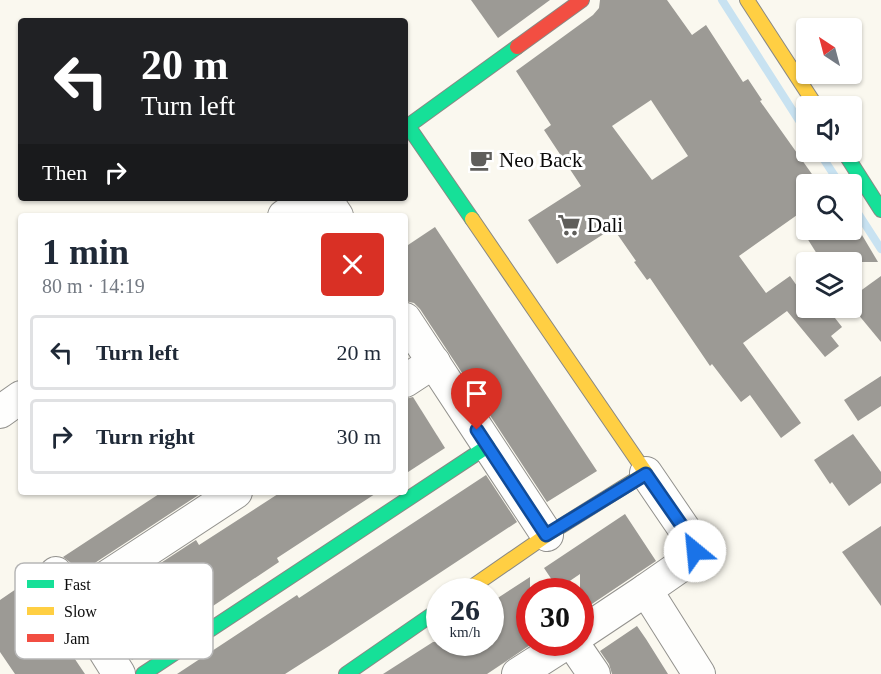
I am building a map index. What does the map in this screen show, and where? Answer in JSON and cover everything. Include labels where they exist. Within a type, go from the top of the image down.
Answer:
[{"type":"street","points":[[408,126],[582,0]]},
{"type":"street","points":[[747,0],[809,96]]},
{"type":"street","points":[[408,130],[689,536],[695,551],[692,558],[594,625]]},
{"type":"street","points":[[850,162],[881,210]]},
{"type":"street","points":[[288,213],[306,201]]},
{"type":"street","points":[[408,323],[546,535]]},
{"type":"street","points":[[408,379],[434,362]]},
{"type":"street","points":[[0,412],[18,399]]},
{"type":"street","points":[[213,628],[488,446]]},
{"type":"street","points":[[485,578],[546,535],[646,474]]},
{"type":"street","points":[[128,563],[231,495]]},
{"type":"street","points":[[646,590],[699,674]]},
{"type":"street","points":[[346,674],[426,619]]},
{"type":"street","points":[[518,674],[547,656]]},
{"type":"street","points":[[580,656],[594,674]]},
{"type":"street","points":[[110,659],[119,674]]},
{"type":"street","points":[[143,674],[166,659]]},
{"type":"building","points":[[471,0],[550,0],[498,38]]},
{"type":"building","points":[[600,0],[667,0],[692,35],[706,25],[743,82],[748,79],[762,100],[760,101],[796,152],[796,162],[803,162],[812,174],[796,174],[796,216],[739,256],[766,293],[790,276],[796,284],[796,318],[835,318],[842,327],[831,336],[839,346],[825,357],[787,311],[743,343],[801,423],[781,438],[750,395],[741,402],[712,364],[710,366],[650,278],[647,280],[634,262],[636,261],[613,228],[557,264],[528,220],[581,186],[544,130],[551,125],[516,71],[593,15],[599,8]],"holes":[[[651,100],[688,156],[652,180],[612,126]]]},
{"type":"building","points":[[435,227],[597,471],[547,502],[420,309],[414,303],[408,302],[408,245]]},
{"type":"building","points":[[862,235],[878,262],[862,262],[862,252],[816,252],[808,240],[862,240]]},
{"type":"building","points":[[881,276],[881,342],[861,318],[862,290]]},
{"type":"building","points":[[881,376],[881,406],[858,421],[844,400]]},
{"type":"building","points":[[413,397],[445,448],[408,472],[408,398]]},
{"type":"building","points":[[853,434],[881,472],[881,483],[849,506],[814,460]]},
{"type":"building","points":[[486,475],[517,522],[432,578],[426,578],[426,582],[285,674],[177,674],[200,659],[213,659],[213,650],[297,595],[299,598]]},
{"type":"building","points":[[157,495],[198,495],[95,563],[71,563],[63,557]]},
{"type":"building","points":[[276,495],[373,495],[277,558],[279,562],[213,606],[213,563],[161,563],[196,540],[199,545]]},
{"type":"building","points":[[625,514],[656,561],[594,603],[594,578],[580,578],[580,574],[574,578],[551,578],[544,568]]},
{"type":"building","points":[[881,526],[881,606],[842,552]]},
{"type":"building","points":[[516,586],[516,654],[487,674],[383,674],[426,646],[426,656],[504,656],[504,594]]},
{"type":"building","points":[[15,590],[15,659],[75,659],[85,674],[15,674],[0,652],[0,600]]},
{"type":"building","points":[[637,626],[668,674],[612,674],[609,664],[600,651]]},
{"type":"waterway","points":[[722,0],[796,116]]},
{"type":"waterway","points":[[826,162],[833,174]]},
{"type":"waterway","points":[[862,220],[881,249]]},
{"type":"traffic: fast","points":[[472,219],[408,126],[517,47]]},
{"type":"traffic: fast","points":[[850,162],[881,210]]},
{"type":"traffic: fast","points":[[213,628],[488,446]]},
{"type":"traffic: fast","points":[[346,674],[426,619]]},
{"type":"traffic: fast","points":[[143,674],[166,659]]},
{"type":"traffic: slow","points":[[747,0],[809,96]]},
{"type":"traffic: slow","points":[[472,219],[646,473],[547,535],[485,578]]},
{"type":"traffic: jam","points":[[517,47],[582,0]]},
{"type":"place","name":"Neo Back","points":[[481,160]]},
{"type":"place","name":"Dali","points":[[569,225]]},
{"type":"route","points":[[477,430],[546,535],[646,474],[689,536],[695,551]]}]
